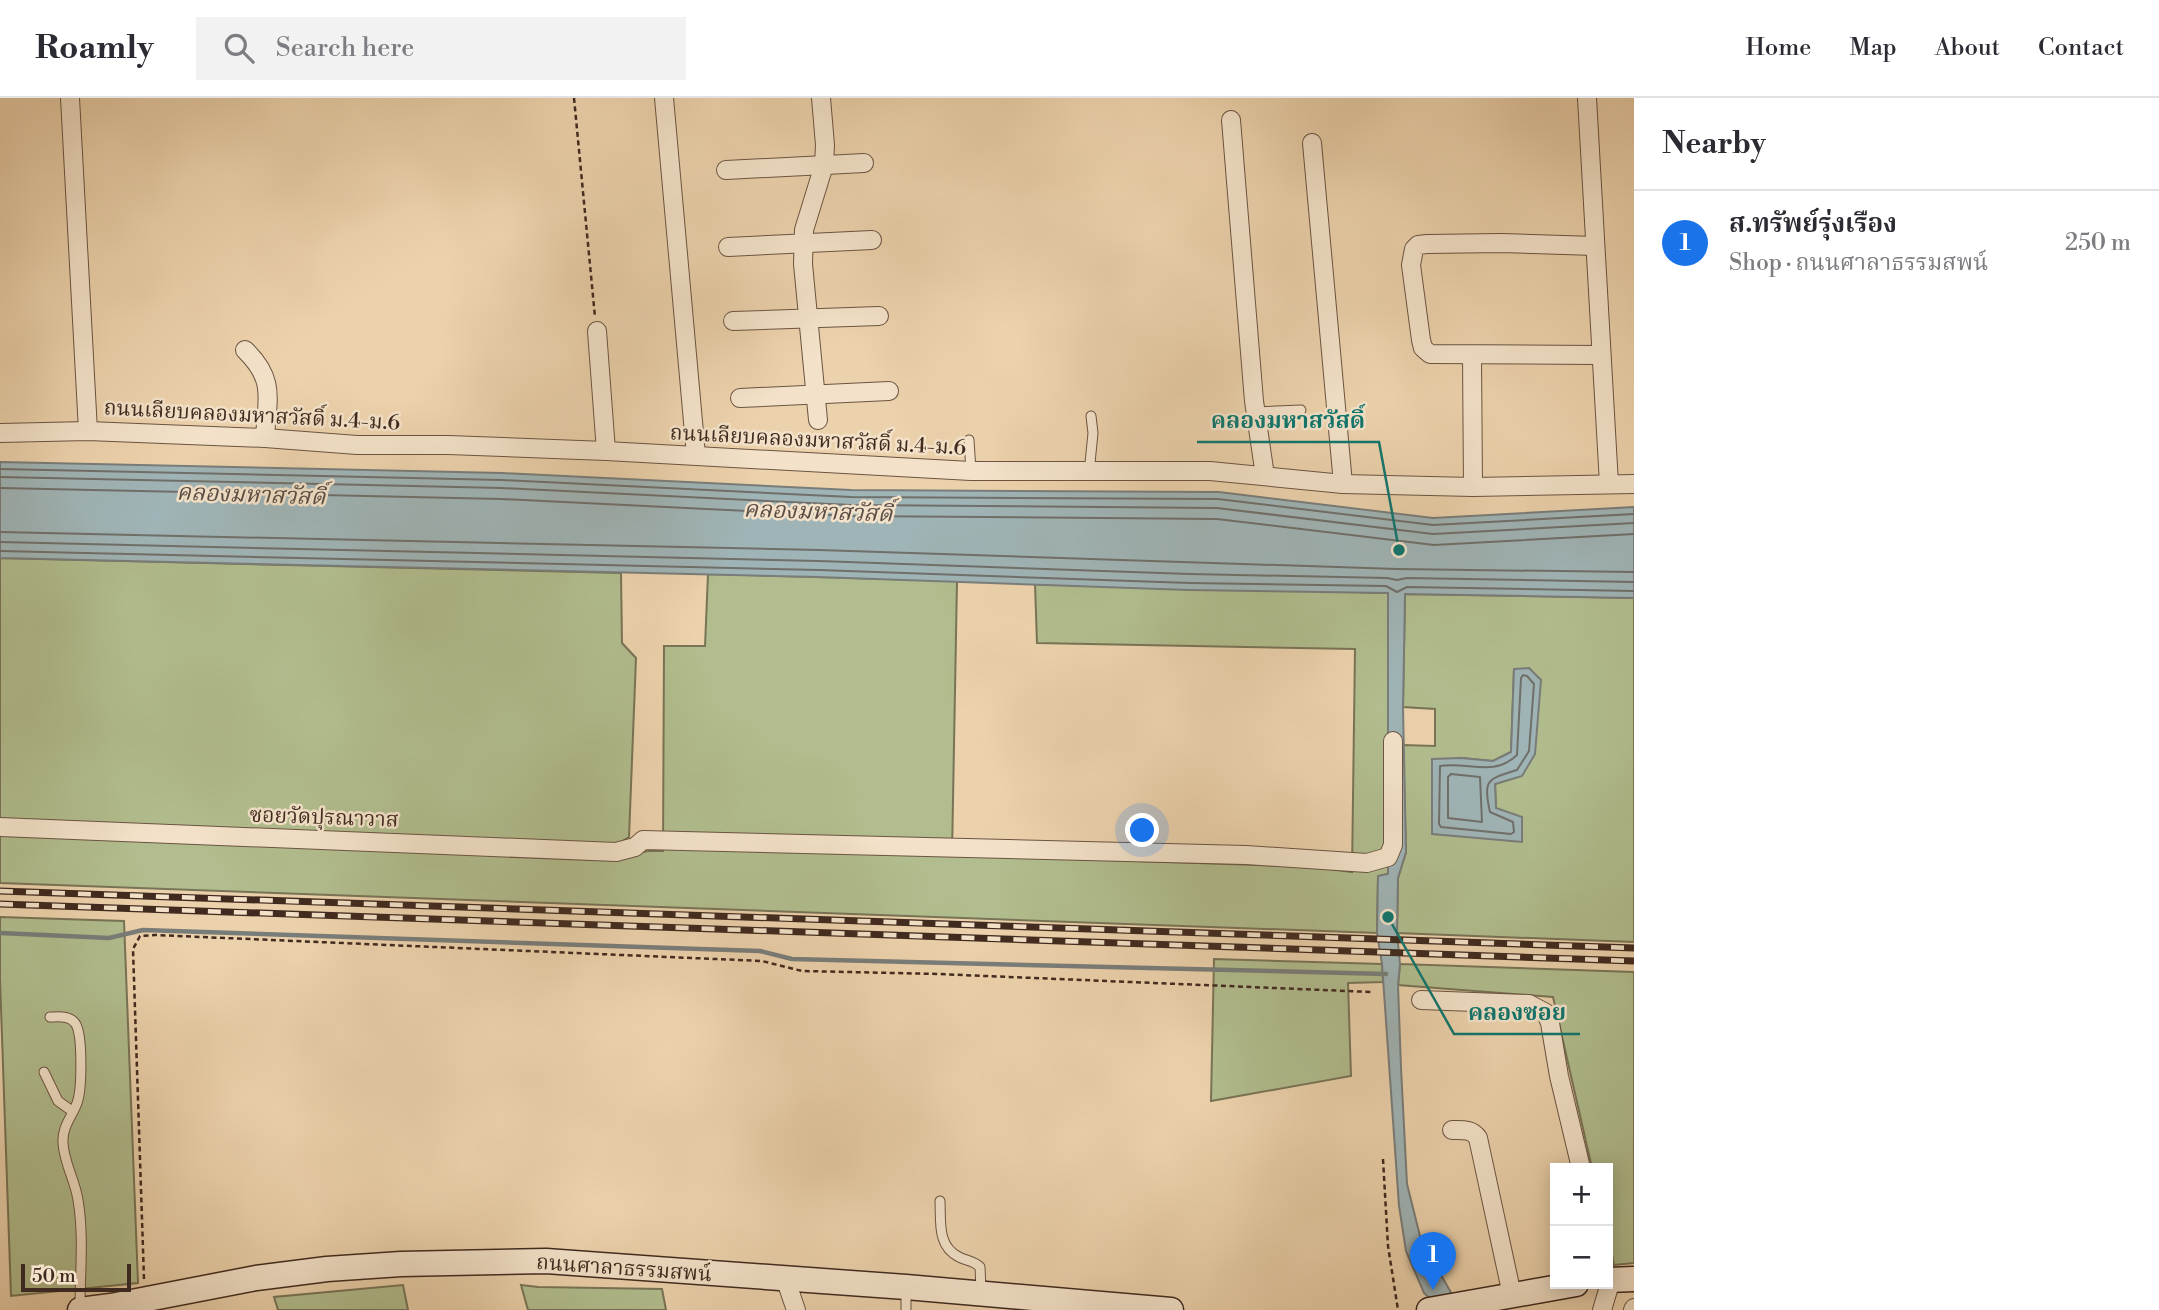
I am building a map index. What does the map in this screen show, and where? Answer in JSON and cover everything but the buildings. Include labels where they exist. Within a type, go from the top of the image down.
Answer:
[{"type":"street","points":[[70,98],[88,431]]},
{"type":"street","points":[[664,98],[696,455]]},
{"type":"street","points":[[818,420],[803,264],[804,230],[824,164],[821,98]]},
{"type":"street","points":[[1587,98],[1609,484]]},
{"type":"street","points":[[1231,120],[1256,412],[1265,476]]},
{"type":"street","points":[[1312,143],[1343,484]]},
{"type":"street","points":[[726,170],[864,163]]},
{"type":"street","points":[[728,247],[872,240]]},
{"type":"street","points":[[1595,246],[1427,244],[1414,248],[1411,265],[1423,348],[1430,354],[1601,355]]},
{"type":"street","points":[[733,321],[879,316]]},
{"type":"street","points":[[597,331],[606,451]]},
{"type":"street","points":[[245,350],[258,362],[267,381],[265,438]]},
{"type":"street","points":[[1472,355],[1473,487]]},
{"type":"street","points":[[740,398],[889,391]]},
{"type":"street","name":"ถนนเลียบคลองมหาสวัสดิ์ ม.4-ม.6","points":[[0,433],[88,431],[265,438],[357,445],[449,445],[606,451],[971,471],[1210,471],[1343,484],[1473,487],[1634,484]]},
{"type":"street","name":"ซอยวัดปุรณาวาส","points":[[0,827],[615,852],[635,848],[643,840],[1246,855],[1367,863],[1388,857],[1394,845],[1394,741]]},
{"type":"street","points":[[1420,1000],[1529,1004],[1546,1013],[1580,1163]]},
{"type":"street","points":[[1452,1130],[1468,1130],[1478,1138],[1512,1295]]},
{"type":"street","name":"ถนนศาลาธรรมสพน์","points":[[80,1310],[291,1273],[401,1264],[546,1261],[785,1278],[906,1299],[981,1294],[1158,1309]]},
{"type":"street","points":[[785,1278],[796,1310]]},
{"type":"street","points":[[1602,1310],[1614,1278]]},
{"type":"street","points":[[1429,1310],[1550,1288]]},
{"type":"lane","points":[[1256,412],[1301,410]]},
{"type":"lane","points":[[1089,473],[1093,433],[1091,416]]},
{"type":"lane","points":[[969,440],[971,471]]},
{"type":"lane","points":[[50,1017],[64,1017],[77,1024],[79,1036],[80,1088],[77,1103],[66,1123],[62,1139],[64,1157],[78,1201],[80,1310]]},
{"type":"lane","points":[[44,1072],[58,1101],[72,1111]]},
{"type":"lane","points":[[940,1201],[942,1236],[946,1246],[952,1253],[980,1267],[981,1294]]},
{"type":"path","points":[[574,98],[597,331]]},
{"type":"path","points":[[145,1299],[133,949],[140,936],[762,961],[802,971],[1371,992]]},
{"type":"path","points":[[1383,1159],[1388,1246],[1398,1310]]},
{"type":"green space","points":[[0,558],[621,573],[622,643],[636,658],[629,837],[616,845],[0,821]]},
{"type":"green space","points":[[708,574],[957,581],[952,855],[1315,867],[1352,872],[1355,649],[1037,643],[1035,584],[1388,593],[1388,874],[1378,876],[1377,933],[0,883],[0,834],[614,858],[648,851],[663,851],[664,646],[705,646]]},
{"type":"green space","points":[[1405,594],[1634,598],[1634,942],[1397,933],[1398,878],[1406,852],[1403,745],[1435,746],[1435,709],[1403,707]],"holes":[[[1514,669],[1521,776],[1495,784],[1496,809],[1461,758],[1493,761],[1511,752]]]},
{"type":"green space","points":[[0,917],[124,921],[138,1283],[11,1296]]},
{"type":"green space","points":[[1214,959],[1382,964],[1383,982],[1348,983],[1351,1076],[1211,1101]]},
{"type":"green space","points":[[1400,964],[1634,972],[1634,1263],[1614,1265],[1613,1163],[1591,1163],[1553,997],[1398,985]]},
{"type":"green space","points":[[403,1285],[408,1310],[278,1310],[274,1297]]},
{"type":"green space","points":[[521,1285],[662,1289],[666,1310],[528,1310]]},
{"type":"water","points":[[0,462],[502,473],[851,490],[1219,492],[1433,518],[1634,507],[1634,598],[1405,594],[1403,707],[1406,852],[1398,878],[1397,933],[1407,1184],[1421,1240],[1461,1310],[1437,1305],[1424,1293],[1406,1251],[1399,1206],[1382,964],[1377,933],[1378,876],[1388,874],[1388,593],[0,558]]},
{"type":"water","points":[[1529,668],[1541,680],[1535,754],[1522,776],[1495,784],[1496,808],[1522,817],[1522,842],[1432,834],[1432,759],[1493,761],[1511,752],[1514,669]]},
{"type":"waterway","points":[[0,933],[109,938],[143,930],[760,951],[792,959],[1386,974]]},
{"type":"railway","points":[[0,891],[1634,948]]},
{"type":"railway","points":[[0,904],[1634,961]]},
{"type":"place","name":"คลองมหาสวัสดิ์","points":[[1399,550]]},
{"type":"place","name":"คลองซอย","points":[[1388,917]]},
{"type":"place","name":"ส.ทรัพย์รุ่งเรือง","points":[[1433,1290]]}]
